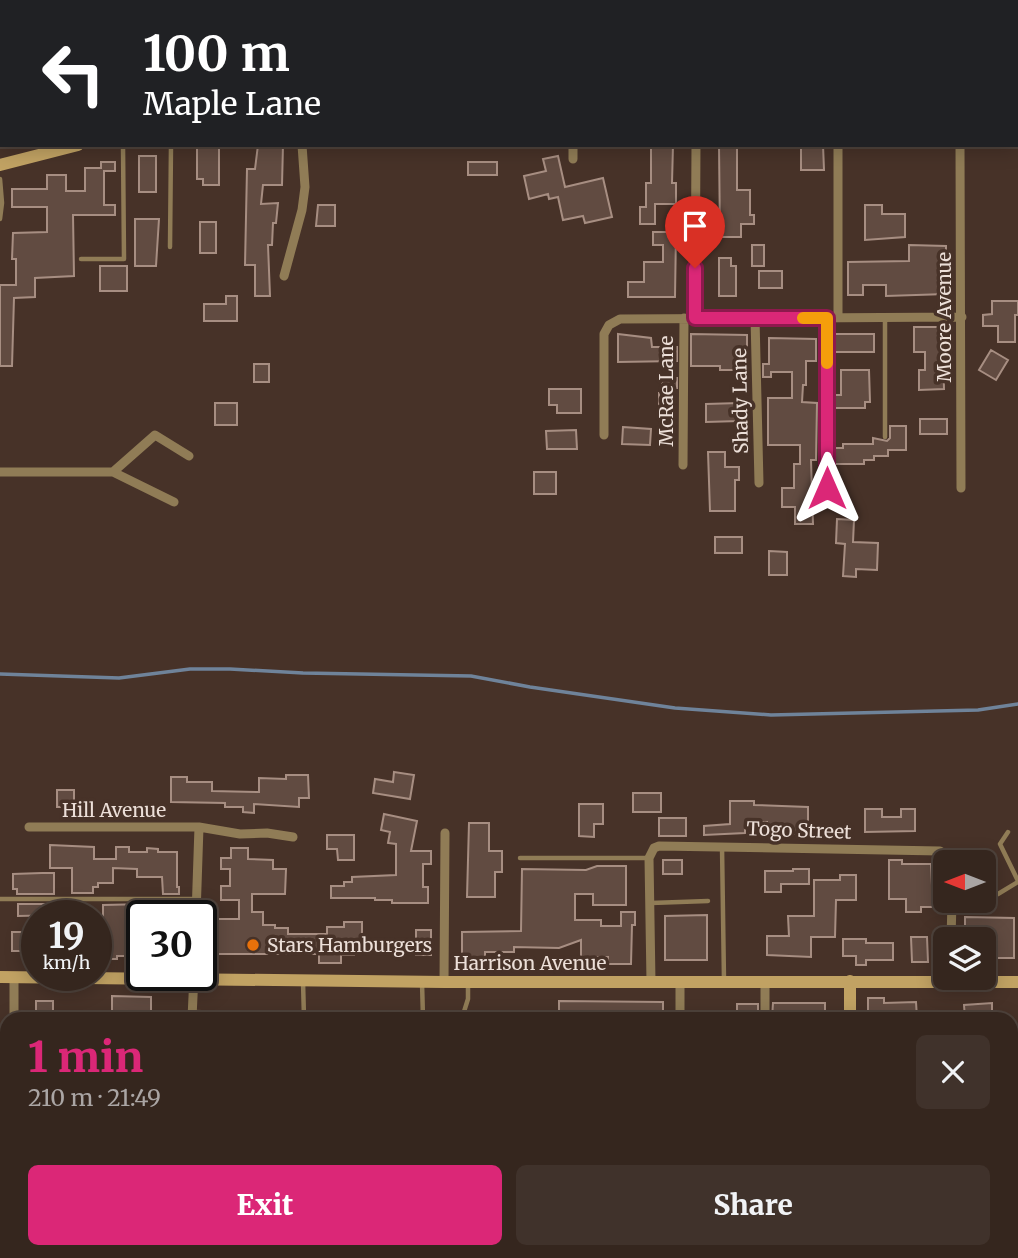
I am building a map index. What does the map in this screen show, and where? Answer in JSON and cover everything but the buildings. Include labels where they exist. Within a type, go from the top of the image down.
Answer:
[{"type":"main road","points":[[0,165],[70,147]]},
{"type":"main road","name":"Harrison Avenue","points":[[0,977],[126,976]]},
{"type":"main road","name":"Harrison Avenue","points":[[217,977],[422,982],[933,979]]},
{"type":"main road","points":[[850,981],[850,1012]]},
{"type":"main road","name":"Harrison Avenue","points":[[996,981],[1018,982]]},
{"type":"street","points":[[284,276],[304,198],[302,147]]},
{"type":"street","points":[[573,147],[573,159]]},
{"type":"street","points":[[695,318],[696,147]]},
{"type":"street","points":[[838,147],[838,318]]},
{"type":"street","name":"Moore Avenue","points":[[960,147],[961,488]]},
{"type":"street","points":[[604,435],[604,334],[609,325],[616,321],[629,318],[962,317]]},
{"type":"street","name":"McRae Lane","points":[[683,466],[684,318]]},
{"type":"street","name":"Shady Lane","points":[[755,318],[759,483]]},
{"type":"street","points":[[827,318],[827,488]]},
{"type":"street","points":[[113,472],[155,435],[189,456]]},
{"type":"street","points":[[0,472],[113,472],[174,502]]},
{"type":"street","name":"Hill Avenue","points":[[29,827],[199,827],[240,834],[267,833],[293,837]]},
{"type":"street","points":[[197,899],[199,827]]},
{"type":"street","points":[[444,982],[445,833]]},
{"type":"street","name":"Togo Street","points":[[650,855],[659,846],[722,845],[933,851]]},
{"type":"street","points":[[650,855],[651,982]]},
{"type":"street","points":[[14,977],[14,1012]]},
{"type":"street","points":[[765,981],[765,1012]]},
{"type":"street","points":[[680,982],[680,1012]]},
{"type":"street","points":[[192,1012],[193,991]]},
{"type":"lane","points":[[81,259],[124,259],[123,147]]},
{"type":"lane","points":[[170,247],[171,147]]},
{"type":"lane","points":[[0,179],[0,219]]},
{"type":"lane","points":[[885,437],[886,318]]},
{"type":"lane","points":[[996,894],[1018,881],[1000,844],[1008,832]]},
{"type":"lane","points":[[722,845],[724,982]]},
{"type":"lane","points":[[520,858],[650,855]]},
{"type":"lane","points":[[0,899],[197,899]]},
{"type":"lane","points":[[650,903],[708,901]]},
{"type":"lane","points":[[303,980],[304,1012]]},
{"type":"lane","points":[[422,982],[423,1012]]},
{"type":"lane","points":[[464,1012],[468,999],[468,982]]},
{"type":"waterway","points":[[0,674],[119,678],[190,669],[230,669],[471,676],[675,708],[771,715],[978,710],[1018,704]]},
{"type":"slow traffic","points":[[803,318],[827,318],[827,363]]},
{"type":"place","name":"Stars Hamburgers","points":[[253,945]]},
{"type":"route","points":[[695,268],[695,318],[827,318],[827,488]]}]
